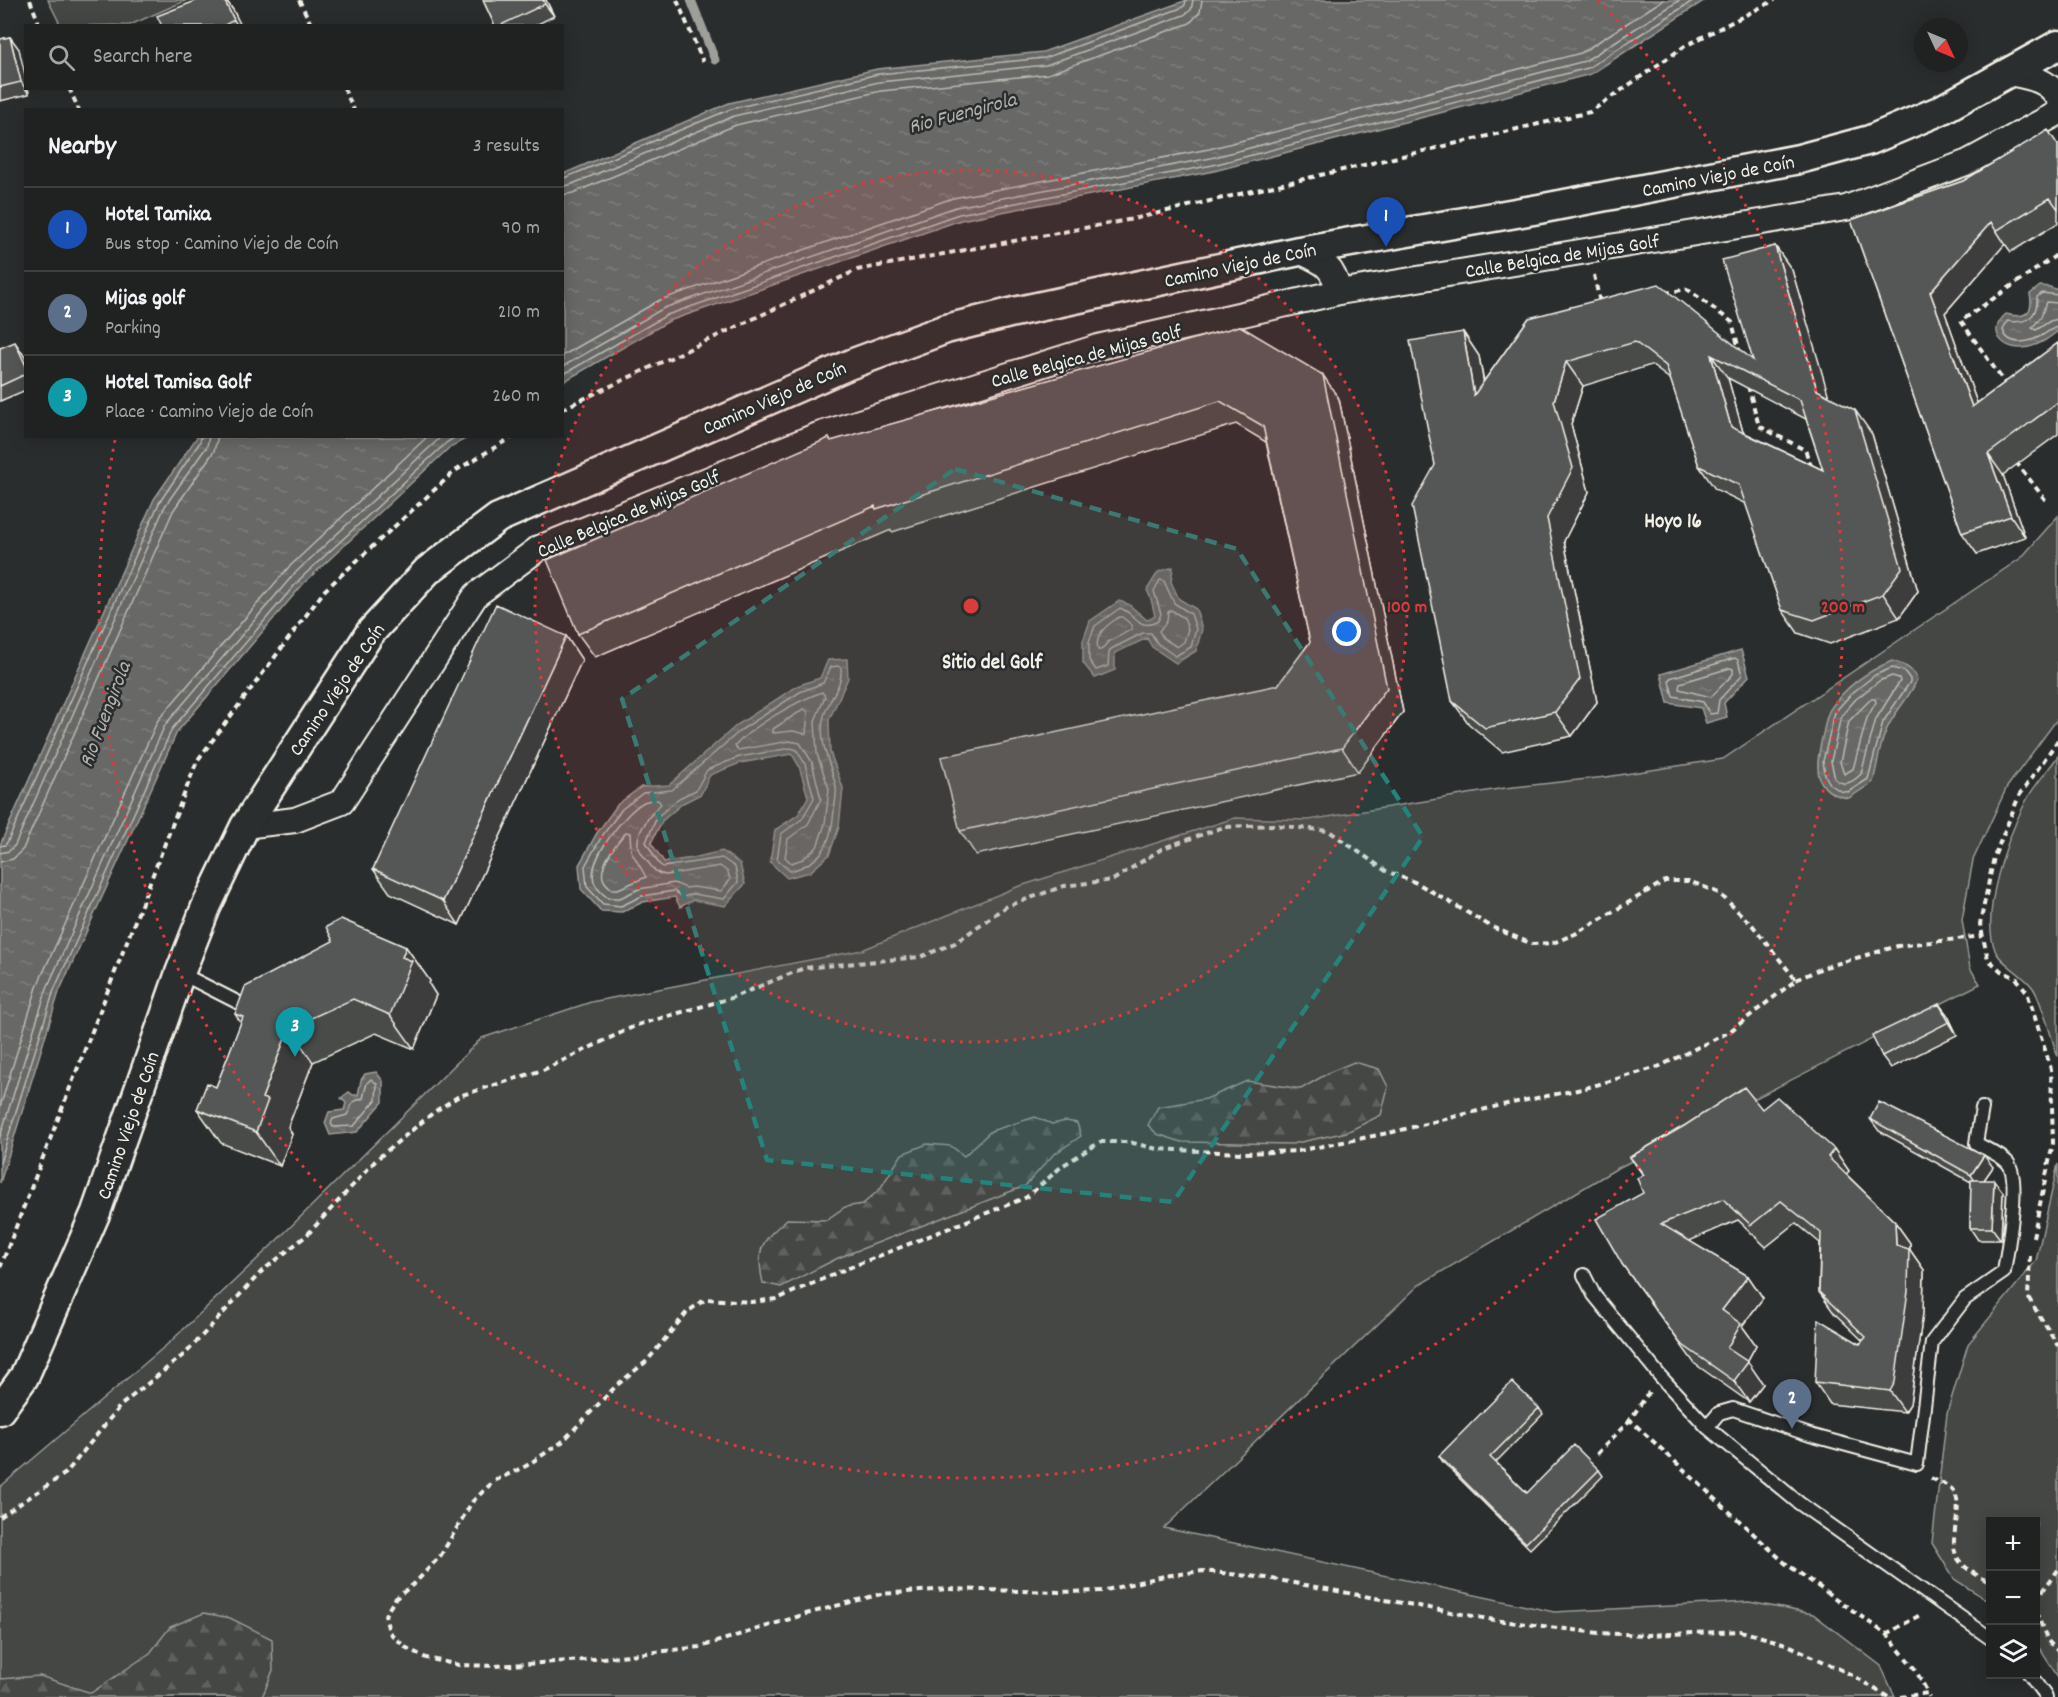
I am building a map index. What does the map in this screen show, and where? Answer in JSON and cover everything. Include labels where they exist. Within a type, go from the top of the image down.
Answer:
[{"type":"street","name":"Camino Viejo de Coín","points":[[0,1410],[24,1377],[96,1212],[180,973],[206,907],[245,826],[370,633],[427,571],[498,518],[851,364],[946,329],[1014,312],[1299,251],[1539,209],[1799,159],[1870,140],[1939,111],[2058,45]]},
{"type":"street","points":[[2055,92],[2053,70],[2058,53]]},
{"type":"street","points":[[2009,73],[2039,80],[2055,92]]},
{"type":"street","name":"Calle Belgica de Mijas Golf","points":[[245,826],[296,820],[342,802],[476,595],[539,548],[818,435],[1098,347],[1337,284],[1588,251],[1846,208],[1968,162],[2058,113]]},
{"type":"street","points":[[1337,284],[1344,256],[1363,239]]},
{"type":"street","points":[[1299,251],[1320,261],[1337,284]]},
{"type":"lane","points":[[180,973],[249,1008]]},
{"type":"lane","points":[[1707,1427],[1719,1413],[1733,1409],[1810,1435],[1917,1464],[1932,1342],[1965,1299],[2004,1272],[2013,1205],[2014,1178],[2009,1163],[1976,1143],[1982,1108]]},
{"type":"lane","points":[[1584,1275],[1594,1295],[1660,1376],[1707,1427],[1798,1503],[1986,1635]]},
{"type":"lane","points":[[2033,1679],[2046,1697]]},
{"type":"path","points":[[30,0],[39,24]]},
{"type":"path","points":[[299,0],[311,24]]},
{"type":"path","points":[[677,0],[703,62]]},
{"type":"path","points":[[564,408],[857,270],[1132,219],[1590,112],[1685,46],[1775,0]]},
{"type":"path","points":[[70,90],[78,108]]},
{"type":"path","points":[[345,90],[353,108]]},
{"type":"path","points":[[1588,251],[1601,307]]},
{"type":"path","points":[[2013,394],[1961,321],[2058,254]]},
{"type":"path","points":[[1654,296],[1687,289],[1732,322],[1741,357]]},
{"type":"path","points":[[1747,380],[1759,426],[1805,450],[1813,472]]},
{"type":"path","points":[[0,1268],[197,761],[325,590],[454,471],[511,438]]},
{"type":"path","points":[[2014,457],[2047,502]]},
{"type":"path","points":[[2032,1240],[2053,1143],[2051,1069],[2026,992],[2016,978],[2001,971],[1989,959],[1980,924],[1994,857],[2019,796],[2058,740]]},
{"type":"path","points":[[0,1517],[66,1473],[120,1406],[187,1352],[261,1272],[307,1235],[376,1159],[434,1112],[459,1096],[543,1070],[637,1024],[731,998],[804,968],[920,957],[955,943],[1005,907],[1064,886],[1113,880],[1163,848],[1224,827],[1274,825],[1329,831],[1386,871],[1417,883],[1492,927],[1532,944],[1552,943],[1575,934],[1665,881],[1689,881],[1719,893],[1753,926],[1796,980]]},
{"type":"path","points":[[1888,1697],[1850,1674],[1786,1644],[1741,1631],[1647,1635],[1598,1633],[1494,1620],[1267,1578],[1203,1571],[1164,1576],[1102,1591],[1059,1592],[948,1588],[881,1594],[806,1614],[700,1647],[584,1660],[496,1666],[459,1665],[426,1658],[405,1647],[389,1632],[385,1615],[395,1599],[415,1583],[441,1556],[472,1502],[494,1481],[526,1466],[562,1442],[617,1385],[647,1361],[687,1312],[706,1299],[751,1302],[777,1299],[842,1270],[1027,1197],[1062,1166],[1100,1142],[1129,1142],[1157,1149],[1243,1153],[1298,1151],[1393,1132],[1502,1104],[1582,1089],[1658,1067],[1729,1032],[1796,980],[1822,968],[1898,946],[1982,936]]},
{"type":"path","points":[[2030,1251],[2028,1297],[2058,1346]]},
{"type":"path","points":[[1597,1454],[1630,1420],[1660,1376]]},
{"type":"path","points":[[1630,1420],[1785,1563],[1886,1634],[1915,1669],[1928,1695],[1900,1697]]},
{"type":"path","points":[[1929,1477],[1949,1486],[1956,1494],[1958,1504],[1954,1538],[1957,1557],[1967,1569],[1986,1581]]},
{"type":"path","points":[[2040,1595],[2058,1570]]},
{"type":"path","points":[[1886,1634],[1941,1603]]},
{"type":"path","points":[[2040,1622],[2048,1641],[2058,1651]]},
{"type":"highlighted area","points":[[955,469],[1237,549],[1423,837],[1173,1202],[767,1160],[622,699]]},
{"type":"green space","points":[[48,0],[187,0],[132,24],[60,24]]},
{"type":"green space","points":[[2058,516],[2058,718],[2007,787],[1973,860],[1962,920],[1970,968],[1980,984],[1616,1169],[1419,1285],[1164,1528],[1554,1612],[1749,1602],[1813,1614],[1881,1666],[1895,1697],[0,1697],[0,1487],[170,1342],[482,1038],[591,1002],[862,950],[1017,887],[1235,818],[1309,820],[1505,788],[1606,777],[1723,759],[2021,558]]},
{"type":"green space","points":[[2058,756],[2058,1057],[2033,988],[1997,955],[1991,934],[1991,916],[1998,874],[2011,834],[2033,789]]},
{"type":"green space","points":[[1354,1062],[1379,1069],[1388,1087],[1381,1115],[1347,1132],[1292,1144],[1182,1142],[1157,1134],[1148,1125],[1158,1107],[1206,1099],[1247,1081],[1301,1089],[1330,1072]]},
{"type":"green space","points":[[1035,1117],[1052,1124],[1066,1121],[1077,1123],[1081,1136],[1053,1155],[1025,1186],[838,1258],[781,1287],[763,1283],[760,1253],[766,1240],[787,1219],[826,1220],[845,1207],[863,1204],[880,1189],[902,1154],[927,1144],[951,1146],[964,1156],[991,1131]]},
{"type":"green space","points":[[2058,1164],[2058,1677],[2040,1649],[2040,1517],[1986,1517],[1986,1599],[1954,1579],[1932,1543],[1947,1413],[1968,1344],[2036,1261]]},
{"type":"green space","points":[[204,1613],[230,1618],[272,1639],[273,1670],[263,1695],[260,1697],[0,1697],[0,1679],[40,1676],[91,1693],[150,1653],[170,1627]]},
{"type":"water","name":"Rio Fuengirola","points":[[1187,0],[1705,0],[1591,74],[1214,171],[961,220],[669,321],[564,381],[564,174],[729,103],[877,69],[1043,52]]},
{"type":"water","points":[[2040,286],[2058,290],[2058,331],[2029,347],[2013,347],[2006,344],[1998,334],[1997,328],[2000,321],[2006,314],[2018,316],[2026,313],[2030,306],[2030,294]]},
{"type":"water","name":"Rio Fuengirola","points":[[196,438],[467,438],[450,447],[304,583],[177,732],[59,992],[0,1183],[0,845],[154,499]]},
{"type":"water","points":[[1173,567],[1171,582],[1179,599],[1196,609],[1202,629],[1196,651],[1176,663],[1152,647],[1147,638],[1115,653],[1115,670],[1095,678],[1083,663],[1083,641],[1090,621],[1119,601],[1128,604],[1147,620],[1155,616],[1147,590],[1158,572]]},
{"type":"water","points":[[1741,650],[1749,676],[1724,703],[1727,717],[1706,723],[1701,708],[1668,703],[1661,674]]},
{"type":"water","points":[[847,659],[848,678],[829,720],[830,752],[843,788],[839,827],[829,855],[810,872],[787,878],[770,862],[775,830],[798,815],[808,797],[799,766],[792,754],[740,763],[710,775],[701,794],[683,803],[662,821],[651,843],[664,862],[722,851],[740,864],[745,884],[725,906],[693,900],[680,907],[675,897],[643,902],[622,912],[601,911],[581,889],[579,865],[597,833],[618,804],[641,787],[669,785],[737,725],[797,686],[820,678],[828,660]]},
{"type":"water","points":[[1892,661],[1910,669],[1917,679],[1915,684],[1887,730],[1873,782],[1849,798],[1836,795],[1822,783],[1818,766],[1828,713],[1851,686],[1874,669]]},
{"type":"water","points":[[376,1072],[383,1081],[383,1102],[357,1132],[330,1135],[325,1123],[329,1112],[344,1110],[346,1103],[341,1098],[349,1092],[358,1095],[361,1080],[365,1074]]},
{"type":"building","points":[[198,0],[224,0],[234,20],[227,24],[161,24],[157,16]]},
{"type":"building","points":[[483,0],[543,0],[545,4],[503,24],[494,24]]},
{"type":"building","points":[[10,37],[21,82],[0,87],[0,39]]},
{"type":"building","points":[[2048,130],[2058,145],[2058,209],[2050,198],[1996,231],[1991,222],[1930,292],[1972,407],[2058,343],[2058,402],[1988,454],[2011,516],[1962,533],[1851,220],[1963,181]]},
{"type":"building","points":[[1775,246],[1817,390],[1855,410],[1902,568],[1883,594],[1814,620],[1782,610],[1739,485],[1699,466],[1666,366],[1635,342],[1566,362],[1554,401],[1573,468],[1547,518],[1580,679],[1555,712],[1485,728],[1452,701],[1412,506],[1435,465],[1410,341],[1463,332],[1474,395],[1529,318],[1659,284],[1753,360],[1722,260]],"holes":[[[1711,355],[1800,400],[1823,470],[1731,427]]]},
{"type":"building","points":[[1240,326],[1323,375],[1387,688],[1342,748],[960,831],[941,757],[1278,685],[1310,642],[1263,426],[1220,401],[876,509],[875,506],[578,634],[547,560],[829,438],[831,441]]},
{"type":"building","points":[[15,342],[24,362],[24,375],[0,386],[0,348]]},
{"type":"building","points":[[496,604],[566,636],[443,901],[373,869]]},
{"type":"building","points":[[341,919],[406,947],[402,957],[412,961],[390,1015],[353,999],[289,1028],[262,1098],[268,1100],[256,1132],[197,1109],[207,1083],[216,1087],[243,1017],[235,1014],[245,987],[333,941],[326,927]]},
{"type":"building","points":[[1939,1004],[1949,1022],[1882,1056],[1872,1036]]},
{"type":"building","points":[[1744,1087],[1762,1109],[1777,1097],[1834,1149],[1828,1157],[1895,1222],[1896,1245],[1909,1249],[1908,1291],[1895,1382],[1890,1391],[1815,1382],[1818,1319],[1860,1344],[1866,1337],[1819,1292],[1821,1233],[1781,1201],[1751,1225],[1723,1199],[1661,1224],[1748,1276],[1722,1310],[1741,1324],[1727,1348],[1748,1362],[1734,1381],[1680,1343],[1622,1264],[1596,1219],[1643,1193],[1637,1178],[1644,1175],[1630,1157],[1684,1126]]},
{"type":"building","points":[[1879,1102],[1984,1155],[1971,1175],[1870,1119]]},
{"type":"building","points":[[1971,1180],[1994,1180],[1992,1228],[1970,1228]]},
{"type":"building","points":[[1512,1382],[1539,1408],[1490,1457],[1527,1493],[1574,1445],[1599,1470],[1526,1543],[1439,1456]]},
{"type":"waterway","points":[[691,0],[715,60]]},
{"type":"place","name":"Hotel Tamixa","points":[[1386,247]]},
{"type":"place","name":"Hotel Tamisa Golf","points":[[295,1057]]},
{"type":"place","name":"Mijas golf","points":[[1792,1429]]},
{"type":"district","name":"Hoyo 16","points":[[1673,520]]},
{"type":"district","name":"Sitio del Golf","points":[[992,661]]}]
